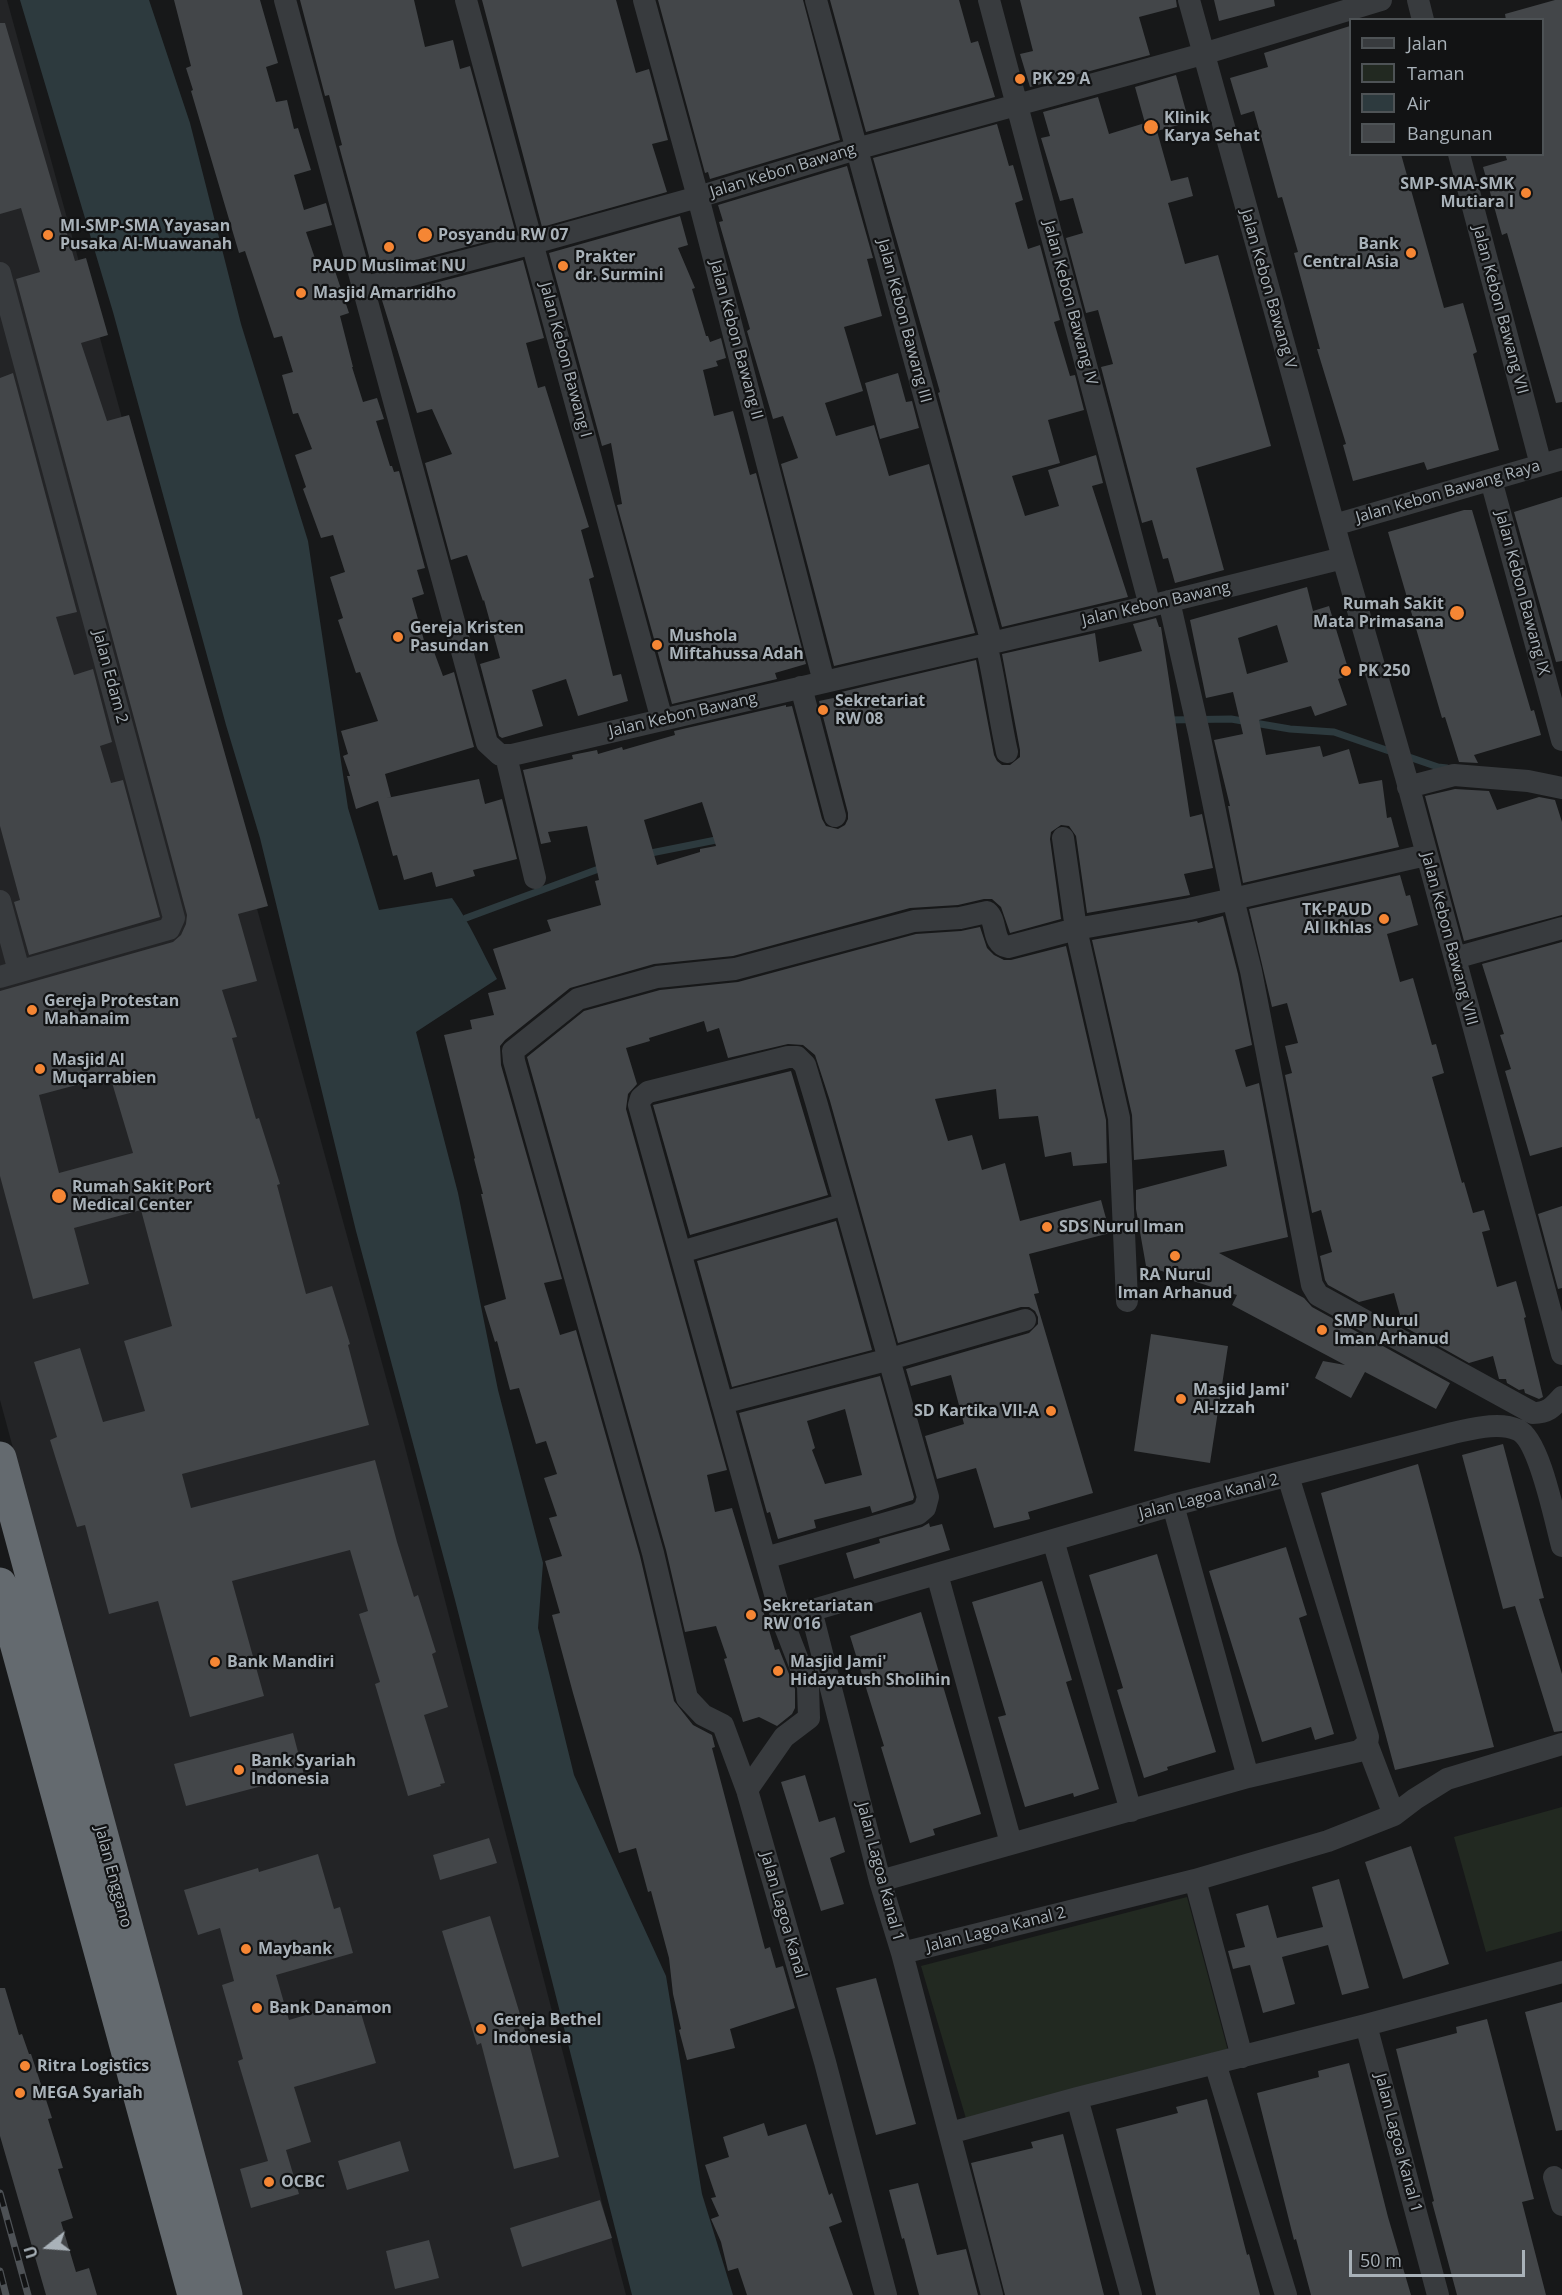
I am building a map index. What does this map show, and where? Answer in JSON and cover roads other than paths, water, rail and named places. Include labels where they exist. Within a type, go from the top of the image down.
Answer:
[{"type":"highway","name":"Jalan Enggano","points":[[0,1458],[226,2295]]},
{"type":"highway","name":"Jalan Enggano","points":[[0,1584],[194,2295]]},
{"type":"street","points":[[285,0],[487,743],[506,756],[535,878]]},
{"type":"street","name":"Jalan Kebon Bawang I","points":[[466,0],[662,720]]},
{"type":"street","name":"Jalan Kebon Bawang II","points":[[644,0],[698,196],[824,682]]},
{"type":"street","name":"Jalan Kebon Bawang III","points":[[816,0],[989,643],[997,708],[1007,752]]},
{"type":"street","name":"Jalan Kebon Bawang IV","points":[[989,0],[1160,604],[1193,709],[1233,899],[1251,972],[1312,1285],[1318,1295],[1533,1413],[1544,1413],[1551,1409],[1562,1396]]},
{"type":"street","name":"Jalan Kebon Bawang V","points":[[1188,0],[1334,525]]},
{"type":"street","points":[[1203,54],[1380,0]]},
{"type":"street","points":[[1418,0],[1422,18]]},
{"type":"street","name":"Jalan Kebon Bawang","points":[[362,288],[533,243],[856,149],[1203,54]]},
{"type":"street","name":"Jalan Kebon Bawang VII","points":[[1460,156],[1552,462]]},
{"type":"street","name":"Jalan Edam 2","points":[[0,273],[174,918],[169,929],[9,974]]},
{"type":"street","name":"Jalan Kebon Bawang Raya","points":[[1334,525],[1552,462]]},
{"type":"street","name":"Jalan Kebon Bawang IX","points":[[1491,480],[1562,740]]},
{"type":"street","name":"Jalan Kebon Bawang VIII","points":[[1334,525],[1407,782],[1562,1354]]},
{"type":"street","name":"Jalan Kebon Bawang","points":[[506,756],[1160,604],[1343,558]]},
{"type":"street","points":[[801,687],[835,816]]},
{"type":"street","points":[[1407,782],[1454,775],[1528,781],[1562,788]]},
{"type":"street","points":[[1063,838],[1076,929],[1119,1118],[1127,1301]]},
{"type":"street","points":[[1076,929],[1189,909],[1426,855]]},
{"type":"street","points":[[0,901],[9,974]]},
{"type":"street","name":"Jalan Lagoa Kanal","points":[[886,2295],[825,2062],[747,1790],[723,1725],[703,1715],[687,1698],[653,1552],[514,1061],[513,1050],[578,999],[657,977],[735,969],[914,921],[960,918],[987,912],[991,915],[998,941],[1008,947],[1076,929]]},
{"type":"street","points":[[1455,958],[1562,928]]},
{"type":"street","points":[[747,1790],[784,1737],[809,1718],[808,1686],[782,1619],[765,1558],[722,1403],[681,1252],[639,1105],[641,1098],[648,1092],[788,1057],[797,1057],[805,1065],[928,1497],[925,1508],[918,1514],[765,1558]]},
{"type":"street","points":[[681,1252],[845,1204]]},
{"type":"street","points":[[722,1403],[890,1359],[1025,1320]]},
{"type":"street","name":"Jalan Lagoa Kanal 2","points":[[782,1619],[1173,1505],[1453,1433],[1501,1426],[1516,1429],[1525,1434],[1536,1451],[1562,1546]]},
{"type":"street","points":[[1288,1476],[1366,1727],[1367,1744],[1394,1815]]},
{"type":"street","points":[[1173,1505],[1248,1777]]},
{"type":"street","points":[[1053,1540],[1131,1810]]},
{"type":"street","points":[[937,1574],[1011,1843]]},
{"type":"street","name":"Jalan Lagoa Kanal 1","points":[[811,1610],[880,1881],[902,1953],[992,2295]]},
{"type":"street","points":[[880,1881],[1248,1777],[1359,1751],[1367,1744]]},
{"type":"street","name":"Jalan Lagoa Kanal 2","points":[[902,1953],[1195,1880],[1328,1841],[1394,1815],[1447,1779],[1562,1744]]},
{"type":"street","points":[[1195,1880],[1242,2057]]},
{"type":"street","points":[[950,2133],[1562,1972]]},
{"type":"street","name":"Jalan Lagoa Kanal 1","points":[[1366,2025],[1438,2295]]},
{"type":"street","points":[[1215,2063],[1286,2295]]},
{"type":"street","points":[[1077,2098],[1131,2295]]},
{"type":"street","points":[[1554,2177],[1562,2205]]},
{"type":"water","points":[[20,0],[149,0],[190,123],[241,324],[308,541],[348,808],[379,910],[452,898],[497,979],[416,1032],[458,1193],[498,1390],[543,1563],[538,1628],[574,1775],[666,1976],[702,2194],[733,2295],[632,2295],[455,1600],[356,1231],[260,838],[226,725],[113,312]]},
{"type":"waterway","points":[[1168,720],[1231,719],[1290,729],[1334,732],[1395,753]]},
{"type":"waterway","points":[[1406,756],[1447,768]]},
{"type":"waterway","points":[[646,854],[721,839]]},
{"type":"waterway","points":[[466,918],[604,867]]},
{"type":"railway","points":[[0,2193],[28,2295]]},
{"type":"railway","points":[[0,2271],[6,2295]]},
{"type":"place","name":"PK 29 A","points":[[1020,79]]},
{"type":"place","name":"Klinik Karya Sehat","points":[[1151,127]]},
{"type":"place","name":"SMP-SMA-SMK Mutiara I","points":[[1526,193]]},
{"type":"place","name":"MI-SMP-SMA Yayasan Pusaka Al-Muawanah","points":[[48,235]]},
{"type":"place","name":"Posyandu RW 07","points":[[425,235]]},
{"type":"place","name":"PAUD Muslimat NU","points":[[389,247]]},
{"type":"place","name":"Bank Central Asia","points":[[1411,253]]},
{"type":"place","name":"Prakter dr. Surmini","points":[[563,266]]},
{"type":"place","name":"Masjid Amarridho","points":[[301,293]]},
{"type":"place","name":"Rumah Sakit Mata Primasana","points":[[1457,613]]},
{"type":"place","name":"Gereja Kristen Pasundan","points":[[398,637]]},
{"type":"place","name":"Mushola Miftahussa Adah","points":[[657,645]]},
{"type":"place","name":"PK 250","points":[[1346,671]]},
{"type":"place","name":"Sekretariat RW 08","points":[[823,710]]},
{"type":"place","name":"TK-PAUD Al Ikhlas","points":[[1384,919]]},
{"type":"place","name":"Gereja Protestan Mahanaim","points":[[32,1010]]},
{"type":"place","name":"Masjid Al Muqarrabien","points":[[40,1069]]},
{"type":"place","name":"Rumah Sakit Port Medical Center","points":[[59,1196]]},
{"type":"place","name":"SDS Nurul Iman","points":[[1047,1227]]},
{"type":"place","name":"RA Nurul Iman Arhanud","points":[[1175,1256]]},
{"type":"place","name":"SMP Nurul Iman Arhanud","points":[[1322,1330]]},
{"type":"place","name":"Masjid Jami' Al-Izzah","points":[[1181,1399]]},
{"type":"place","name":"SD Kartika VII-A","points":[[1051,1411]]},
{"type":"place","name":"Sekretariatan RW 016","points":[[751,1615]]},
{"type":"place","name":"Bank Mandiri","points":[[215,1662]]},
{"type":"place","name":"Masjid Jami' Hidayatush Sholihin","points":[[778,1671]]},
{"type":"place","name":"Bank Syariah Indonesia","points":[[239,1770]]},
{"type":"place","name":"Maybank","points":[[246,1949]]},
{"type":"place","name":"Bank Danamon","points":[[257,2008]]},
{"type":"place","name":"Gereja Bethel Indonesia","points":[[481,2029]]},
{"type":"place","name":"Ritra Logistics","points":[[25,2066]]},
{"type":"place","name":"MEGA Syariah","points":[[20,2093]]},
{"type":"place","name":"OCBC","points":[[269,2182]]}]
